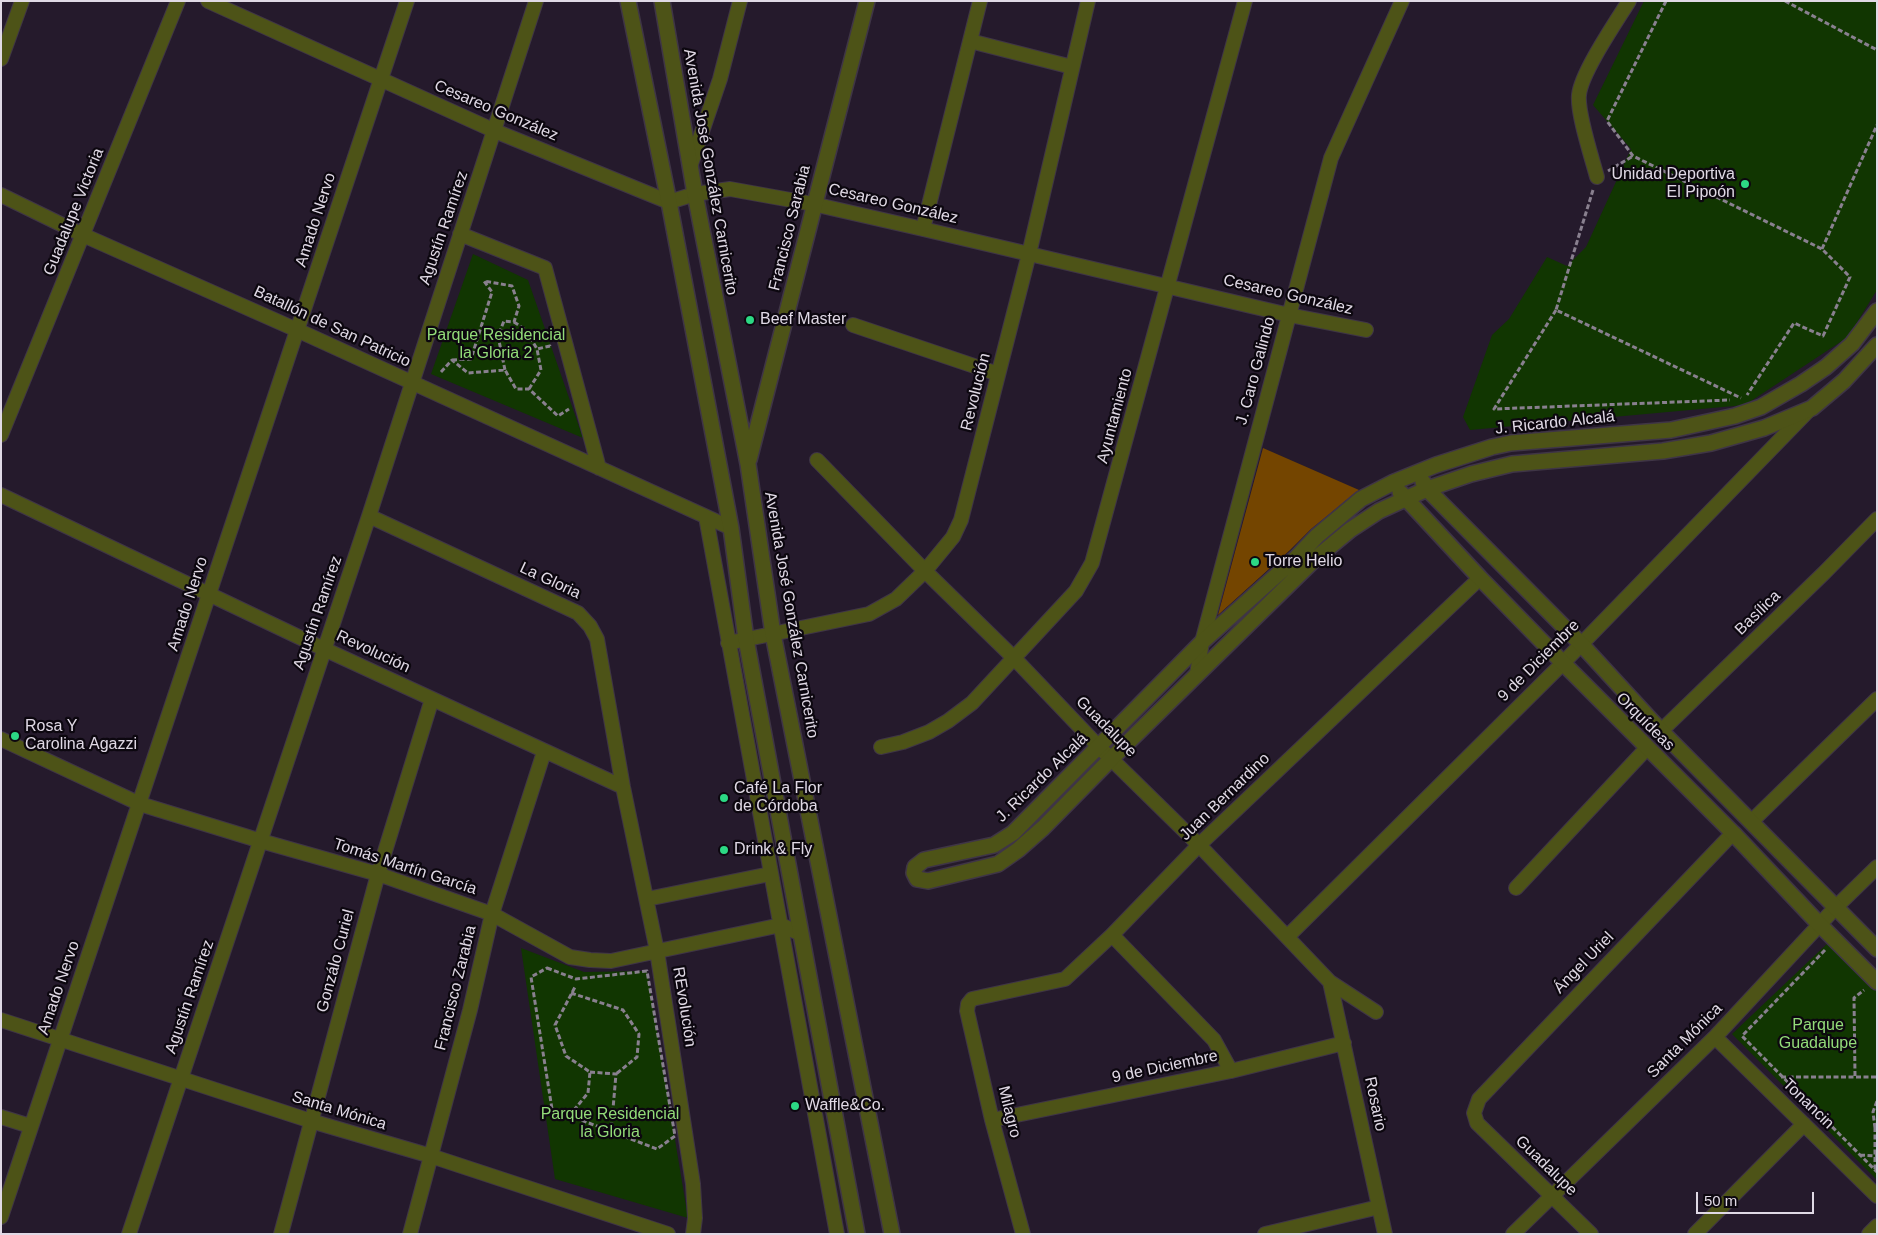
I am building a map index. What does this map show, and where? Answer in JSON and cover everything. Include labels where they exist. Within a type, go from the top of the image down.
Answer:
[{"type":"street","points":[[2,54],[22,1]]},
{"type":"street","name":"Guadalupe Victoria","points":[[1,435],[178,1]]},
{"type":"street","name":"Cesareo González","points":[[208,1],[495,131],[669,202],[695,194],[730,189],[814,204],[1289,315],[1366,330]]},
{"type":"street","name":"Amado Nervo","points":[[1,1217],[406,1]]},
{"type":"street","name":"Agustín Ramírez","points":[[129,1234],[369,516],[410,383],[495,131],[536,1]]},
{"type":"street","points":[[628,1],[669,202],[731,528],[746,639],[857,1234]]},
{"type":"street","name":"Avenida José González Carnicerito","points":[[662,1],[695,194],[748,464],[774,634],[892,1234]]},
{"type":"street","points":[[691,164],[720,79],[740,1]]},
{"type":"street","name":"Francisco Sarabia","points":[[748,464],[867,1]]},
{"type":"street","points":[[923,229],[980,1]]},
{"type":"street","name":"Revolución","points":[[728,643],[869,614],[896,599],[925,571],[953,538],[961,520],[1029,254],[1088,1]]},
{"type":"street","name":"Ayuntamiento","points":[[881,747],[903,742],[928,732],[948,721],[972,703],[1015,659],[1076,591],[1092,563],[1169,286],[1245,1]]},
{"type":"street","name":"J. Caro Galindo","points":[[1197,674],[1202,642],[1331,158],[1402,1]]},
{"type":"street","points":[[1597,177],[1578,96],[1584,78],[1629,1]]},
{"type":"street","points":[[970,41],[1072,67]]},
{"type":"street","name":"Batallón de San Patricio","points":[[1,195],[83,235],[298,330],[410,383],[731,528]]},
{"type":"street","points":[[460,234],[545,268],[599,468]]},
{"type":"street","name":"J. Ricardo Alcalá","points":[[1877,311],[1852,344],[1826,367],[1802,384],[1761,408],[1670,430],[1512,443],[1492,447],[1394,482],[1360,499],[1202,642],[1013,833],[994,845],[924,860],[915,867],[914,874],[917,879],[928,881],[998,864],[1043,828],[1197,674],[1316,559],[1343,536],[1379,511],[1427,489],[1471,474],[1512,464],[1663,451],[1711,443],[1764,428],[1812,408],[1844,381],[1877,345]]},
{"type":"street","points":[[853,325],[998,374]]},
{"type":"street","name":"9 de Diciembre","points":[[1288,936],[1563,663],[1812,408]]},
{"type":"street","name":"Guadalupe","points":[[817,460],[925,571],[1015,659],[1099,747],[1199,845],[1330,982],[1376,1012]]},
{"type":"street","name":"Orquídeas","points":[[1417,473],[1427,489],[1581,644],[1661,731],[1877,949]]},
{"type":"street","name":"Orquídeas","points":[[1394,482],[1405,498],[1480,578],[1733,833],[1820,925],[1871,985]]},
{"type":"street","name":"Revolución","points":[[1,495],[324,649],[623,788]]},
{"type":"street","name":"La Gloria","points":[[369,516],[578,613],[590,626],[597,639],[623,788]]},
{"type":"street","points":[[706,517],[837,1234]]},
{"type":"street","name":"Basílica","points":[[1661,731],[1877,519]]},
{"type":"street","name":"Juan Bernardino","points":[[972,999],[1065,979],[1112,935],[1199,845],[1480,578]]},
{"type":"street","name":"Gonzálo Curiel","points":[[281,1234],[378,874],[432,698]]},
{"type":"street","points":[[1751,822],[1877,698]]},
{"type":"street","name":"Tomás Martín García","points":[[1,739],[140,804],[378,874],[492,914],[570,957],[611,961],[781,925]]},
{"type":"street","points":[[1516,888],[1647,748]]},
{"type":"street","name":"Francisco Zarabia","points":[[410,1234],[470,1010],[492,914],[544,752]]},
{"type":"street","name":"REvolución","points":[[623,788],[657,951],[693,1184],[695,1218],[693,1234]]},
{"type":"street","name":"Ángel Uriel","points":[[1477,1123],[1474,1113],[1479,1099],[1733,833]]},
{"type":"street","name":"Santa Mónica","points":[[1513,1234],[1715,1037],[1836,907],[1877,867]]},
{"type":"street","points":[[647,899],[770,874]]},
{"type":"street","points":[[781,925],[801,934]]},
{"type":"street","points":[[1112,935],[1214,1040],[1231,1071]]},
{"type":"street","name":"Rosario","points":[[1330,982],[1385,1234]]},
{"type":"street","name":"Milagro","points":[[972,999],[968,1004],[967,1010],[992,1120],[1023,1234]]},
{"type":"street","name":"Santa Mónica","points":[[1,1020],[311,1121],[430,1156],[668,1234]]},
{"type":"street","name":"Tonancin","points":[[1715,1037],[1877,1196]]},
{"type":"street","name":"9 de Diciembre","points":[[992,1120],[1231,1071],[1344,1043]]},
{"type":"street","points":[[1,1117],[30,1126]]},
{"type":"street","name":"Guadalupe","points":[[1477,1123],[1591,1234]]},
{"type":"street","points":[[1695,1234],[1804,1124]]},
{"type":"street","points":[[1265,1234],[1380,1207]]},
{"type":"street","points":[[1869,1234],[1877,1226]]},
{"type":"path","points":[[1666,1],[1607,121],[1633,156],[1822,249],[1850,277],[1823,336],[1794,323],[1744,400]]},
{"type":"path","points":[[1785,1],[1877,50]]},
{"type":"path","points":[[1822,249],[1877,125]]},
{"type":"path","points":[[1633,156],[1597,177],[1556,310],[1494,409],[1744,400]]},
{"type":"path","points":[[441,372],[452,360],[471,359],[492,292],[484,281],[512,286],[519,306],[514,322]]},
{"type":"path","points":[[1556,310],[1744,400]]},
{"type":"path","points":[[529,389],[541,370],[537,349],[526,330],[514,322],[504,321],[498,336],[505,370],[516,389],[529,389],[558,416],[572,408]]},
{"type":"path","points":[[537,349],[550,346],[554,355]]},
{"type":"path","points":[[452,360],[468,373],[505,370]]},
{"type":"path","points":[[1832,943],[1742,1036],[1876,1171]]},
{"type":"path","points":[[547,968],[576,979],[647,971],[675,1136],[657,1149],[611,1132],[552,1109],[530,977],[547,968]]},
{"type":"path","points":[[1855,1076],[1854,998],[1871,985]]},
{"type":"path","points":[[571,993],[623,1010],[638,1034],[637,1057],[616,1074],[590,1072],[566,1056],[555,1025],[571,993],[575,987]]},
{"type":"path","points":[[570,1116],[588,1093],[590,1072]]},
{"type":"path","points":[[611,1132],[616,1074]]},
{"type":"path","points":[[1781,1077],[1877,1077]]},
{"type":"path","points":[[1876,1171],[1876,1129],[1873,1112],[1877,1101]]},
{"type":"path","points":[[1860,1155],[1876,1156]]},
{"type":"green space","name":"Unidad Deportiva El Pipoón","points":[[1644,1],[1877,1],[1877,290],[1848,337],[1745,405],[1470,430],[1463,417],[1492,335],[1509,319],[1547,257],[1567,266],[1586,247],[1631,149],[1593,105]]},
{"type":"green space","name":"Parque Residencial la Gloria 2","points":[[473,254],[528,280],[583,438],[431,374]]},
{"type":"green space","name":"Parque Guadalupe","points":[[1831,940],[1877,985],[1877,1180],[1732,1034]]},
{"type":"green space","name":"Parque Residencial la Gloria","points":[[521,948],[584,972],[647,971],[688,1218],[555,1179]]},
{"type":"building","name":"Torre Helio","points":[[1263,448],[1359,490],[1311,529],[1218,615]]},
{"type":"place","name":"Unidad Deportiva El Pipoón","points":[[1745,184]]},
{"type":"place","name":"Beef Master","points":[[750,320]]},
{"type":"place","name":"Torre Helio","points":[[1255,562]]},
{"type":"place","name":"Rosa Y Carolina Agazzi","points":[[15,736]]},
{"type":"place","name":"Café La Flor de Córdoba","points":[[724,798]]},
{"type":"place","name":"Drink & Fly","points":[[724,850]]},
{"type":"place","name":"Waffle&Co.","points":[[795,1106]]}]
